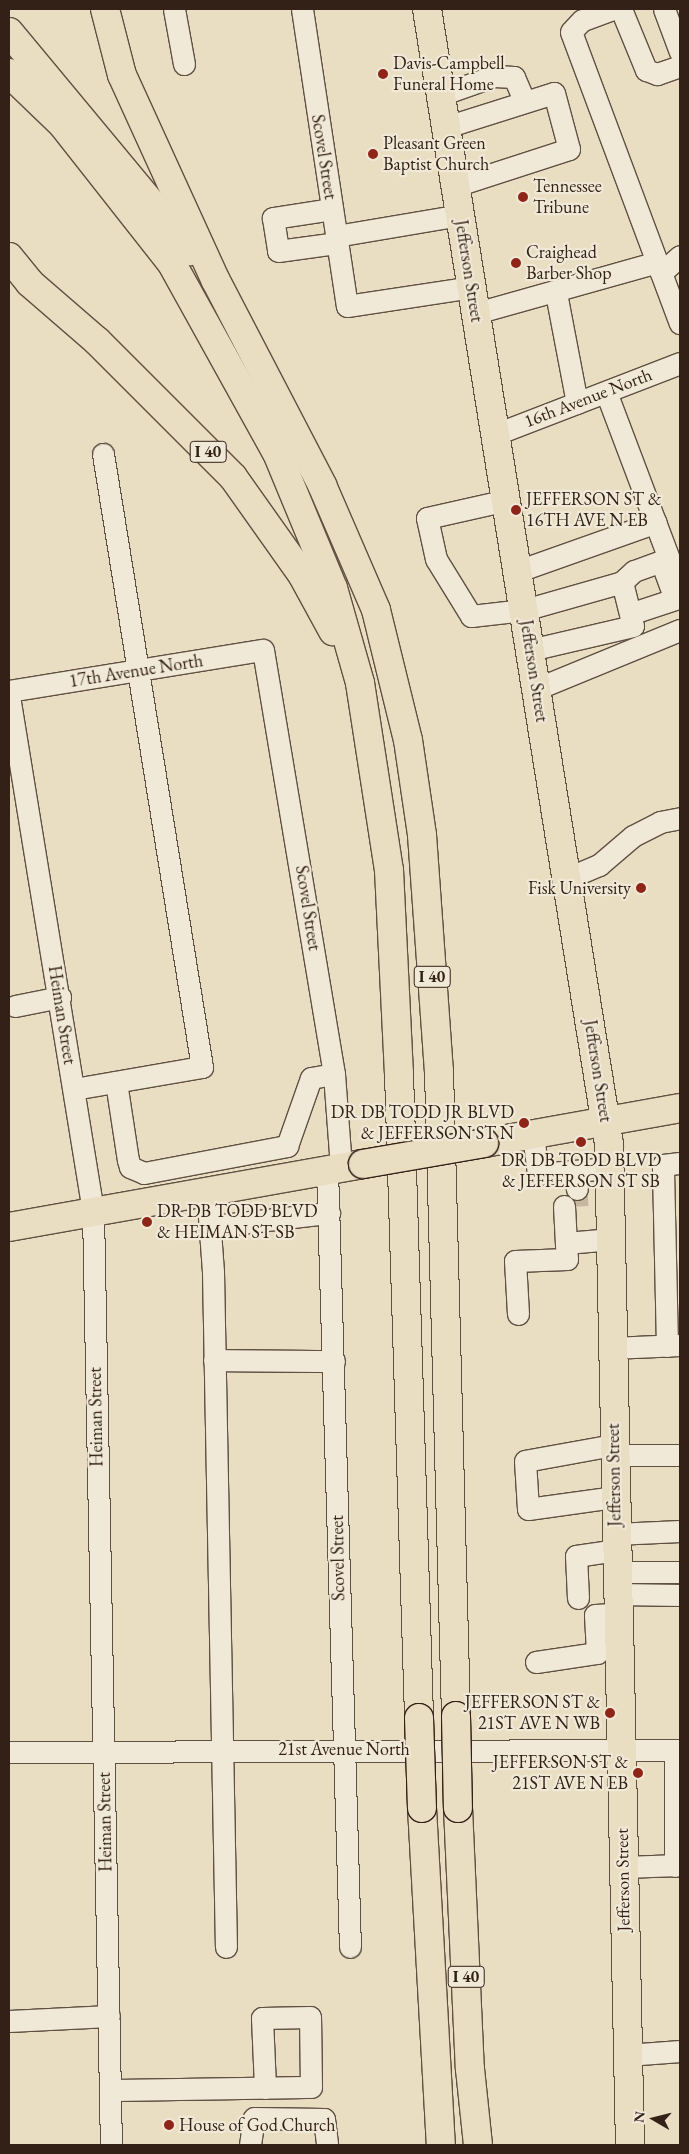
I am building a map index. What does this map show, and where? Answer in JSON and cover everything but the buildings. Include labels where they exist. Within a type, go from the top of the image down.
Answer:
[{"type":"main road","points":[[105,9],[122,75],[216,281]]},
{"type":"main road","name":"Jefferson Street","points":[[427,9],[606,1120],[610,1168],[612,1239],[611,1348],[616,1573],[607,1652],[620,1750],[630,2145]]},
{"type":"main road","points":[[9,32],[216,281]]},
{"type":"main road","points":[[9,73],[63,125],[171,262],[277,454],[332,588],[360,683]]},
{"type":"main road","name":"I 40","points":[[9,257],[30,284],[97,341],[232,477],[304,576],[360,683],[389,870],[422,1808],[440,2145]]},
{"type":"main road","name":"I 40","points":[[216,281],[281,400],[376,610],[408,740],[422,835],[439,1072],[458,1808],[470,2069],[478,2145]]},
{"type":"main road","points":[[9,1227],[214,1189],[680,1108]]},
{"type":"street","points":[[174,9],[184,64]]},
{"type":"street","name":"Scovel Street","points":[[302,9],[347,306],[474,300]]},
{"type":"street","points":[[613,9],[582,20],[571,32],[680,323]]},
{"type":"street","points":[[621,9],[646,70],[657,74],[680,66]]},
{"type":"street","points":[[664,9],[680,52]]},
{"type":"street","points":[[440,95],[494,76],[514,77],[524,101]]},
{"type":"street","points":[[446,127],[554,93],[569,149],[455,186]]},
{"type":"street","points":[[332,209],[273,218],[278,251],[460,215]]},
{"type":"street","points":[[474,300],[556,293],[659,267],[680,256]]},
{"type":"street","points":[[556,293],[577,403]]},
{"type":"street","name":"16th Avenue North","points":[[496,434],[680,363]]},
{"type":"street","points":[[606,392],[656,522],[665,559],[679,591],[630,614]]},
{"type":"street","points":[[74,1089],[202,1067],[136,670],[103,454]]},
{"type":"street","points":[[507,500],[426,520],[436,559],[471,616],[524,610],[622,582],[634,571],[665,559]]},
{"type":"street","points":[[518,571],[656,522]]},
{"type":"street","points":[[530,650],[633,626],[622,582]]},
{"type":"street","points":[[536,689],[680,630]]},
{"type":"street","name":"Scovel Street","points":[[263,650],[334,1074],[344,1167],[328,1213],[334,1361],[343,1749],[350,1947]]},
{"type":"street","name":"17th Avenue North","points":[[9,691],[263,650]]},
{"type":"street","name":"Heiman Street","points":[[9,696],[60,997],[93,1211],[111,2145]]},
{"type":"street","points":[[568,878],[598,866],[640,832],[680,818]]},
{"type":"street","points":[[15,1006],[60,997]]},
{"type":"street","points":[[116,1082],[130,1167],[144,1173],[287,1146],[311,1078],[334,1074]]},
{"type":"street","points":[[533,1134],[538,1174],[570,1193]]},
{"type":"street","points":[[611,1348],[674,1346],[664,1165],[680,1163]]},
{"type":"street","points":[[570,1193],[610,1168]]},
{"type":"street","points":[[214,1189],[223,1225],[220,1360],[222,1749],[226,1947]]},
{"type":"street","points":[[214,1189],[220,1360]]},
{"type":"street","points":[[518,1314],[515,1261],[567,1259],[566,1243],[570,1193]]},
{"type":"street","points":[[223,1225],[328,1213]]},
{"type":"street","points":[[566,1243],[612,1239]]},
{"type":"street","points":[[220,1360],[334,1361]]},
{"type":"street","points":[[614,1497],[528,1510],[525,1461],[614,1450],[680,1455]]},
{"type":"street","points":[[616,1573],[680,1532]]},
{"type":"street","points":[[578,1598],[576,1556],[616,1573],[680,1594]]},
{"type":"street","points":[[616,1573],[680,1572]]},
{"type":"street","points":[[536,1662],[607,1652]]},
{"type":"street","name":"21st Avenue North","points":[[9,1752],[222,1749],[678,1750]]},
{"type":"street","points":[[623,1867],[677,1865],[678,1750]]},
{"type":"street","points":[[9,2021],[109,2016]]},
{"type":"street","points":[[627,2055],[680,2051]]},
{"type":"street","points":[[110,2090],[265,2088]]},
{"type":"street","points":[[250,2145],[254,2118],[324,2119],[327,2145]]},
{"type":"tunnel","points":[[577,1189],[578,1206]]},
{"type":"place","name":"Davis-Campbell Funeral Home","points":[[383,74]]},
{"type":"place","name":"Pleasant Green Baptist Church","points":[[373,154]]},
{"type":"place","name":"Tennessee Tribune","points":[[523,197]]},
{"type":"place","name":"Craighead Barber Shop","points":[[516,263]]},
{"type":"place","name":"JEFFERSON ST & 16TH AVE N EB","points":[[516,510]]},
{"type":"place","name":"Fisk University","points":[[641,888]]},
{"type":"place","name":"DR DB TODD JR BLVD & JEFFERSON ST N","points":[[524,1123]]},
{"type":"place","name":"DR DB TODD BLVD & JEFFERSON ST SB","points":[[581,1142]]},
{"type":"place","name":"DR DB TODD BLVD & HEIMAN ST SB","points":[[147,1222]]},
{"type":"place","name":"JEFFERSON ST & 21ST AVE N WB","points":[[610,1713]]},
{"type":"place","name":"JEFFERSON ST & 21ST AVE N EB","points":[[638,1773]]},
{"type":"place","name":"House of God Church","points":[[169,2125]]}]
